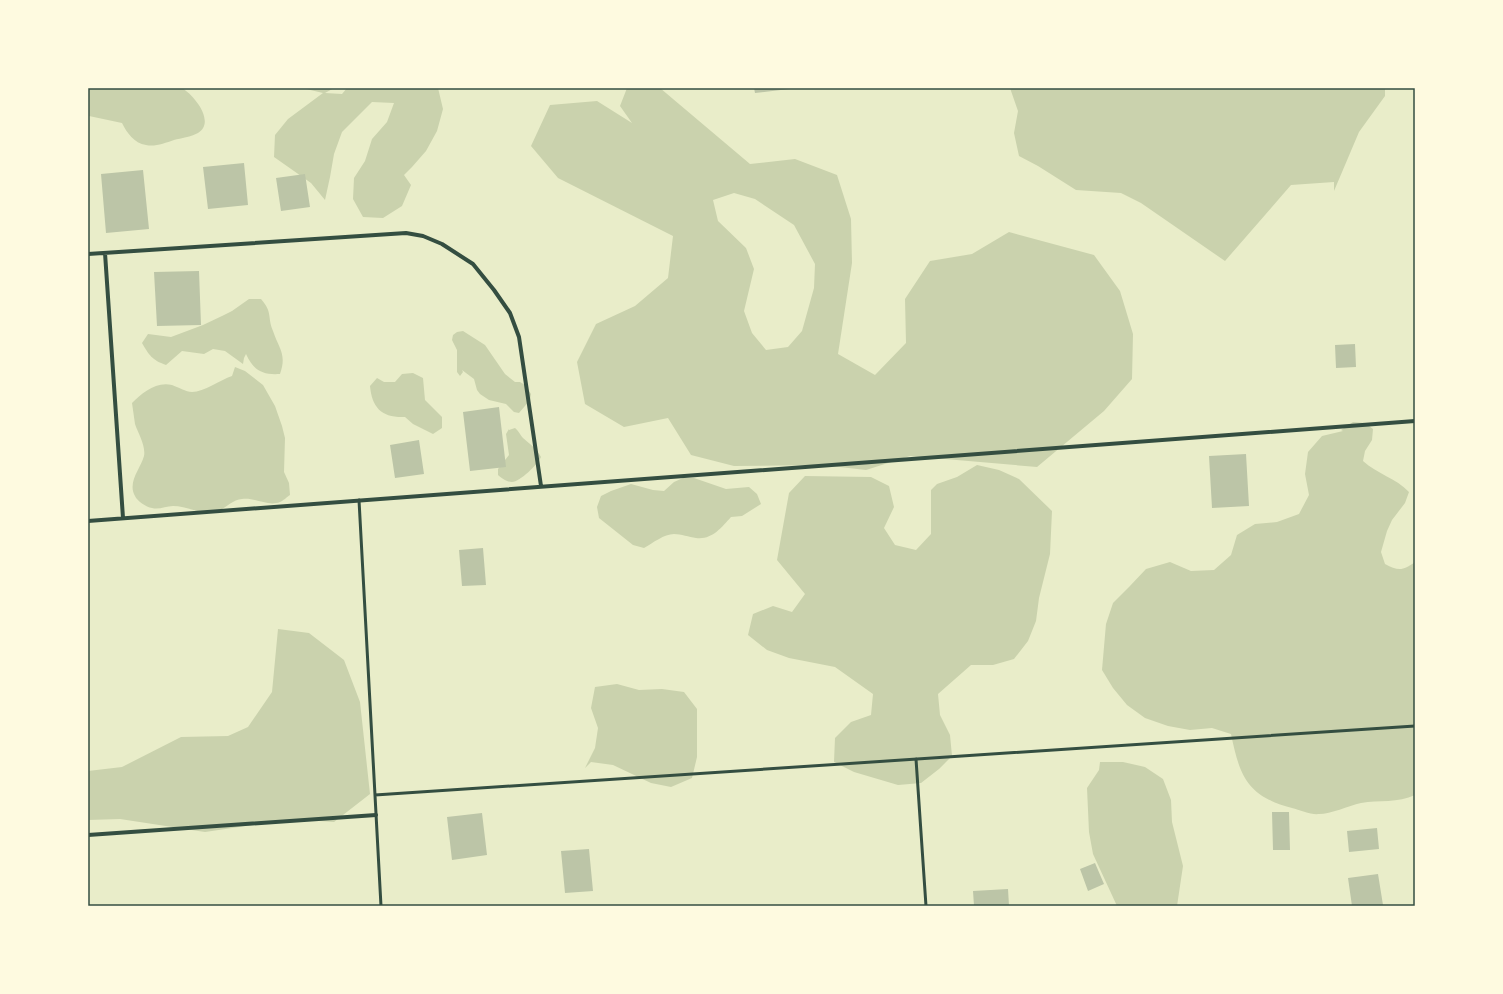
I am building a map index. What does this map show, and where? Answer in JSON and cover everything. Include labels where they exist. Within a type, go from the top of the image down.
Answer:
[{"type":"street","points":[[88,254],[406,233],[423,236],[442,244],[472,264],[494,290],[510,313],[519,337],[541,486]]},
{"type":"street","points":[[105,253],[123,518]]},
{"type":"street","points":[[88,521],[1415,421]]},
{"type":"street","points":[[88,834],[376,815]]},
{"type":"lane","points":[[359,500],[381,906]]},
{"type":"lane","points":[[375,795],[1415,726]]},
{"type":"lane","points":[[916,759],[926,906]]},
{"type":"green space","points":[[88,88],[182,88],[187,91],[197,102],[204,116],[205,122],[203,128],[192,136],[160,144],[142,144],[131,137],[122,123],[88,117]]},
{"type":"green space","points":[[302,88],[334,88],[325,93],[342,94],[347,88],[438,88],[443,109],[437,131],[426,151],[404,175],[411,185],[402,206],[383,218],[363,217],[353,199],[354,178],[365,161],[372,139],[387,122],[394,103],[372,102],[342,132],[334,154],[325,200],[311,183],[274,157],[275,135],[288,119],[323,93]]},
{"type":"green space","points":[[627,88],[660,88],[750,164],[795,159],[837,175],[851,219],[852,263],[838,354],[875,375],[906,343],[905,299],[930,261],[972,254],[1009,232],[1094,255],[1120,291],[1133,334],[1132,379],[1104,411],[1037,467],[910,456],[866,470],[822,465],[734,466],[691,455],[668,418],[624,427],[585,404],[577,362],[596,324],[635,306],[668,278],[673,236],[558,178],[531,146],[550,105],[597,101],[632,123],[620,106]],"holes":[[[734,193],[755,199],[794,225],[815,264],[814,288],[802,331],[788,347],[766,350],[752,333],[744,311],[754,269],[746,248],[718,221],[713,200]]]},
{"type":"green space","points":[[1010,88],[1385,88],[1385,96],[1359,132],[1334,191],[1334,182],[1291,185],[1225,261],[1141,203],[1121,193],[1076,190],[1019,156],[1014,133],[1018,111]]},
{"type":"green space","points":[[249,299],[261,299],[267,308],[271,326],[283,361],[280,374],[268,374],[259,371],[252,364],[246,354],[243,364],[225,351],[213,349],[204,354],[182,351],[166,365],[151,357],[142,343],[148,334],[171,337],[203,325],[232,311]]},
{"type":"green space","points":[[463,331],[485,345],[505,374],[515,382],[520,382],[525,385],[531,394],[530,400],[519,413],[514,412],[506,404],[489,400],[477,390],[474,379],[462,370],[463,372],[460,376],[457,372],[457,350],[452,340],[453,335],[457,332]]},
{"type":"green space","points":[[235,367],[245,371],[263,385],[275,406],[285,438],[284,472],[289,483],[290,495],[275,503],[266,503],[252,499],[238,500],[232,502],[221,510],[212,512],[201,512],[178,506],[155,508],[142,504],[136,498],[133,491],[135,475],[144,456],[144,452],[143,444],[135,424],[132,403],[140,395],[155,386],[160,385],[172,385],[190,392],[202,390],[232,376]]},
{"type":"green space","points":[[413,373],[423,378],[425,400],[442,417],[442,428],[433,434],[413,424],[405,417],[390,416],[384,413],[376,406],[371,394],[370,386],[377,378],[384,382],[395,382],[402,374]]},
{"type":"green space","points":[[1353,422],[1365,423],[1373,429],[1372,440],[1365,451],[1363,461],[1404,487],[1409,492],[1405,503],[1392,520],[1381,552],[1385,564],[1393,568],[1404,568],[1415,562],[1415,795],[1409,798],[1361,803],[1329,813],[1316,814],[1277,803],[1255,791],[1242,773],[1231,734],[1212,728],[1190,730],[1168,726],[1145,718],[1127,705],[1113,688],[1102,670],[1106,624],[1113,603],[1146,569],[1170,562],[1191,571],[1214,570],[1231,555],[1237,535],[1255,524],[1277,522],[1299,514],[1309,495],[1305,474],[1308,452],[1322,436],[1343,431],[1341,430]]},
{"type":"green space","points":[[515,428],[541,457],[528,472],[512,482],[504,480],[498,475],[498,469],[509,455],[506,434],[509,429]]},
{"type":"green space","points":[[977,465],[999,470],[1019,479],[1052,511],[1050,554],[1039,598],[1036,621],[1028,641],[1014,659],[993,665],[971,665],[938,694],[940,715],[950,735],[952,756],[939,769],[921,783],[898,785],[854,772],[834,762],[835,738],[851,722],[871,715],[873,694],[835,667],[789,658],[767,650],[748,635],[753,614],[773,606],[792,612],[805,594],[777,560],[789,493],[805,476],[871,477],[889,486],[894,507],[884,528],[895,545],[916,550],[931,534],[931,490],[937,484],[957,477]]},
{"type":"green space","points":[[683,478],[694,478],[726,489],[749,487],[757,494],[761,504],[742,516],[731,517],[716,532],[707,537],[696,538],[679,534],[670,534],[644,548],[633,545],[599,518],[597,507],[601,496],[611,491],[631,484],[653,490],[664,491],[674,482]]},
{"type":"green space","points":[[278,629],[309,633],[344,660],[360,702],[370,794],[334,822],[293,819],[205,832],[120,819],[88,820],[88,771],[122,767],[181,737],[228,736],[248,727],[272,692]]},
{"type":"green space","points":[[617,684],[639,690],[662,689],[684,692],[697,709],[697,757],[692,778],[671,787],[651,783],[613,765],[591,762],[585,768],[595,748],[598,728],[591,708],[595,687]]},
{"type":"green space","points":[[1100,762],[1123,762],[1145,767],[1163,779],[1171,800],[1172,822],[1183,866],[1177,906],[1117,906],[1093,854],[1089,832],[1087,788],[1099,770]]},
{"type":"building","points":[[754,88],[789,88],[789,89],[755,93]]},
{"type":"building","points":[[244,163],[248,205],[208,209],[203,167]]},
{"type":"building","points":[[143,170],[149,229],[106,233],[101,174]]},
{"type":"building","points":[[305,174],[310,207],[281,211],[276,178]]},
{"type":"building","points":[[199,271],[201,325],[157,326],[154,272]]},
{"type":"building","points":[[1355,344],[1356,367],[1336,368],[1335,345]]},
{"type":"building","points":[[499,407],[506,467],[470,471],[463,412]]},
{"type":"building","points":[[419,440],[424,474],[395,478],[390,445]]},
{"type":"building","points":[[1246,454],[1249,506],[1212,508],[1209,456]]},
{"type":"building","points":[[483,548],[486,585],[462,586],[459,550]]},
{"type":"building","points":[[1272,812],[1289,812],[1290,850],[1273,850]]},
{"type":"building","points":[[482,813],[487,855],[452,860],[447,817]]},
{"type":"building","points":[[1377,828],[1379,849],[1349,852],[1347,831]]},
{"type":"building","points":[[589,849],[593,891],[565,893],[561,851]]},
{"type":"building","points":[[1095,863],[1104,884],[1088,891],[1080,869]]},
{"type":"building","points":[[1378,874],[1383,905],[1352,906],[1348,878]]},
{"type":"building","points":[[1008,889],[1009,906],[974,906],[973,891]]}]
